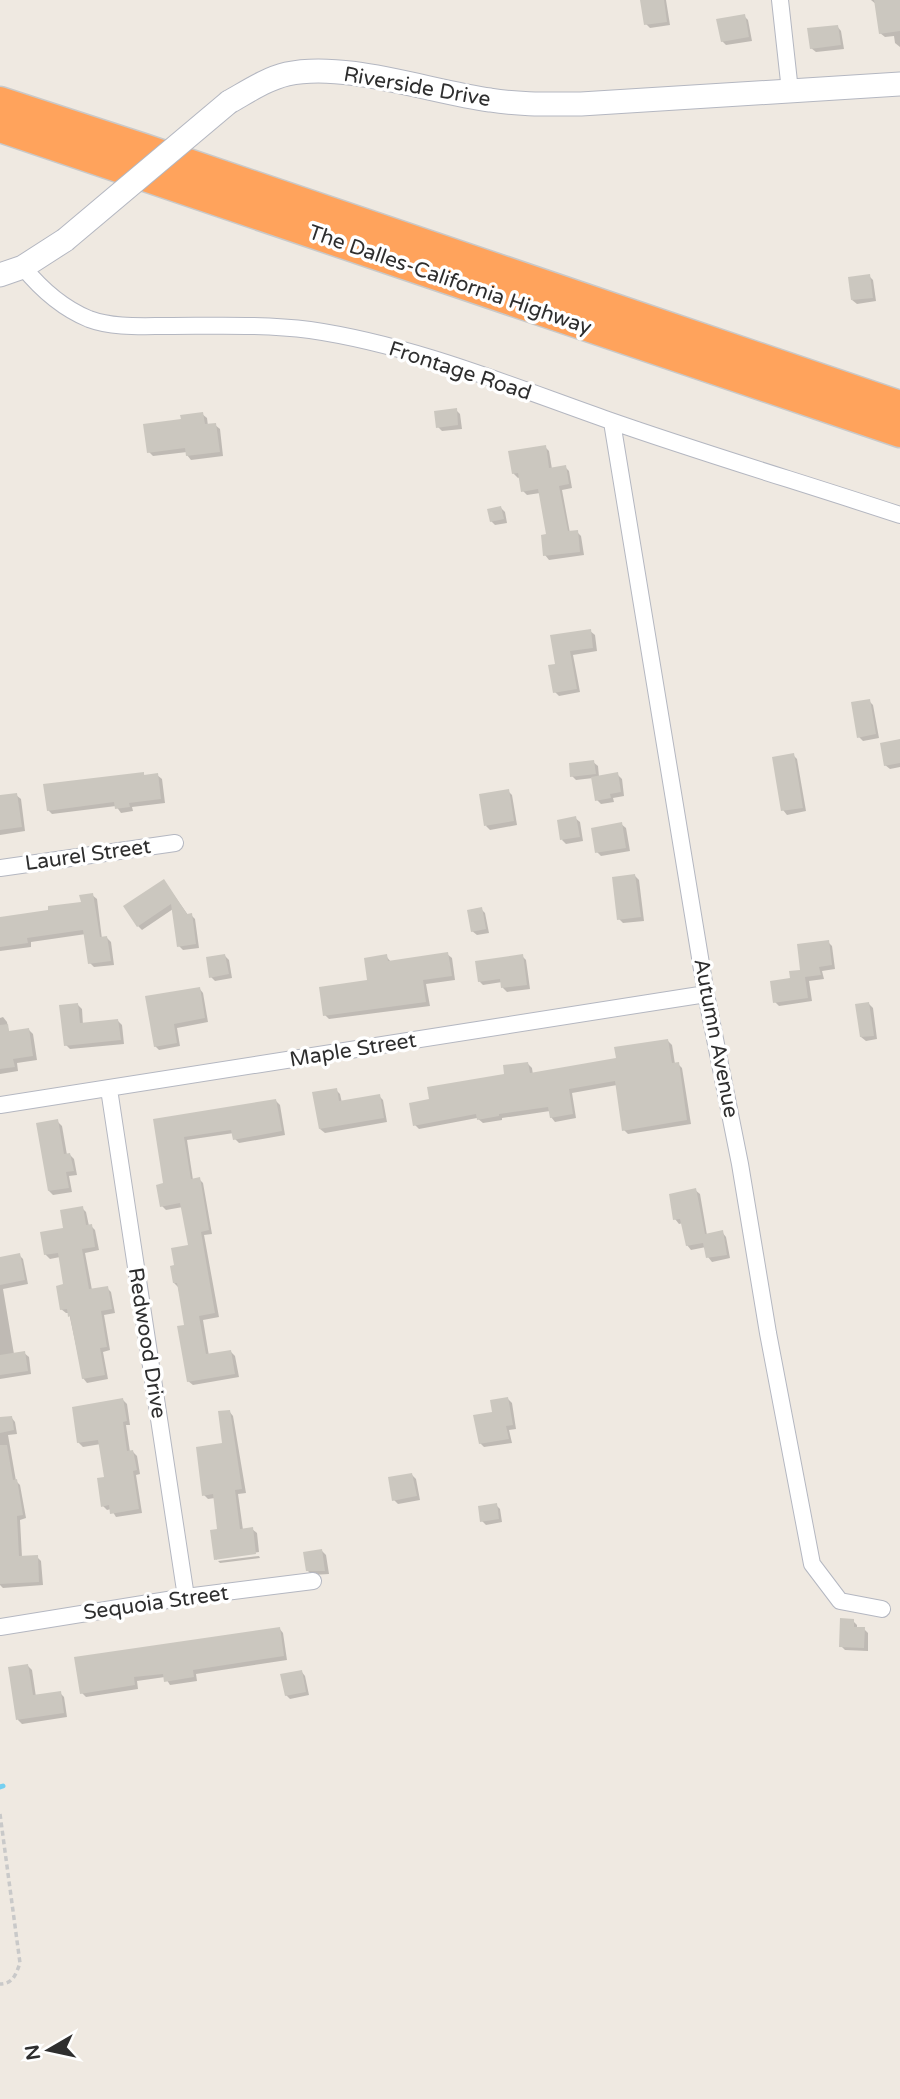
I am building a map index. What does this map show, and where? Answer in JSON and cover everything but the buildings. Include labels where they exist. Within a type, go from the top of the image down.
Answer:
[{"type":"highway","name":"The Dalles-California Highway","points":[[0,101],[900,405]]},
{"type":"highway","name":"The Dalles-California Highway","points":[[0,128],[900,433]]},
{"type":"street","points":[[780,0],[790,91]]},
{"type":"street","name":"Riverside Drive","points":[[0,275],[23,267],[65,240],[229,103],[257,86],[287,74],[355,74],[492,101],[536,104],[581,104],[900,83]]},
{"type":"street","name":"Frontage Road","points":[[23,267],[53,298],[90,320],[134,326],[246,326],[309,330],[345,337],[418,355],[612,422],[900,515]]},
{"type":"street","name":"Autumn Avenue","points":[[612,422],[706,994],[740,1164],[768,1333],[812,1564],[840,1601],[882,1609]]},
{"type":"street","name":"Laurel Street","points":[[0,868],[175,843]]},
{"type":"street","name":"Maple Street","points":[[0,1105],[706,994]]},
{"type":"street","name":"Redwood Drive","points":[[109,1089],[186,1597]]},
{"type":"street","name":"Sequoia Street","points":[[0,1627],[186,1597],[313,1581]]},
{"type":"path","points":[[0,1814],[20,1963],[15,1978],[6,1984],[0,1984]]}]
